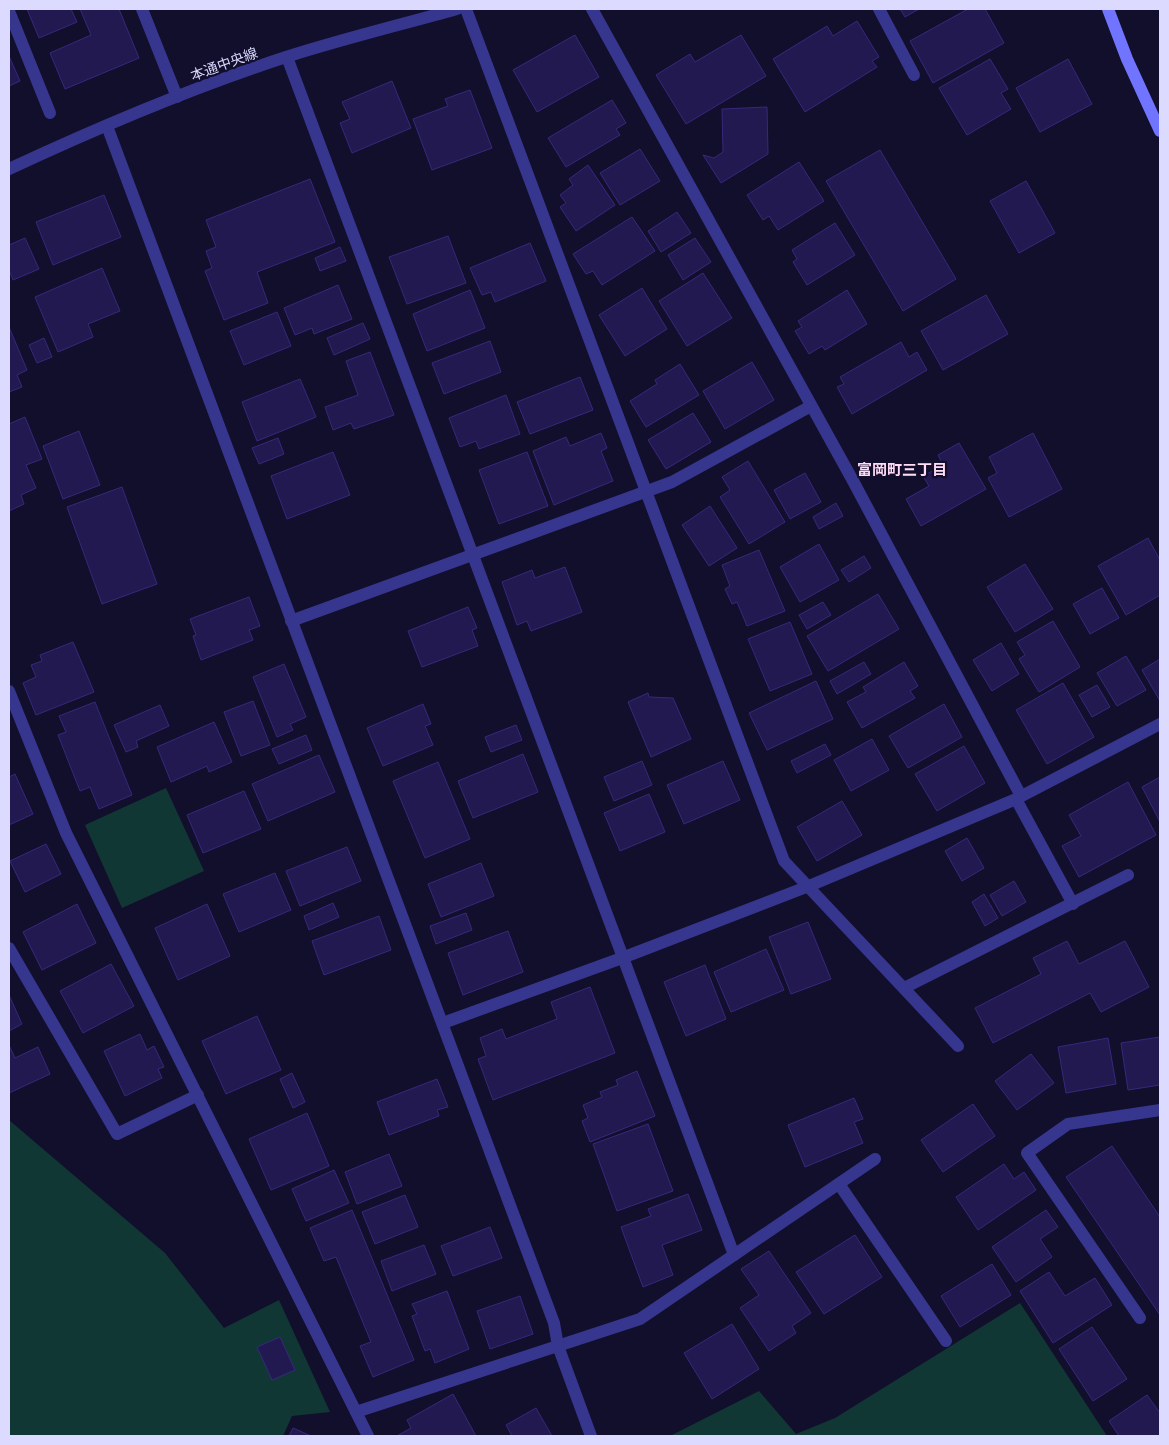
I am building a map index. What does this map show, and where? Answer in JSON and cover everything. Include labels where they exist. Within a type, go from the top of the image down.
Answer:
[{"type":"main road","points":[[1108,9],[1127,58],[1160,132]]},
{"type":"street","points":[[142,9],[177,97]]},
{"type":"street","name":"本通中央線","points":[[9,169],[177,97],[287,57],[457,9]]},
{"type":"street","points":[[466,9],[784,860],[958,1046]]},
{"type":"street","points":[[592,9],[857,488],[1073,904]]},
{"type":"street","points":[[879,9],[914,75]]},
{"type":"street","points":[[9,11],[50,112]]},
{"type":"street","points":[[287,57],[734,1255]]},
{"type":"street","points":[[107,126],[554,1323],[558,1346],[591,1436]]},
{"type":"street","points":[[291,621],[672,482],[811,406]]},
{"type":"street","points":[[9,691],[66,833],[368,1436]]},
{"type":"street","points":[[443,1023],[622,958],[809,886],[1019,798],[1160,724]]},
{"type":"street","points":[[904,988],[1128,876]]},
{"type":"street","points":[[9,948],[117,1134],[198,1095]]},
{"type":"street","points":[[1140,1318],[1026,1153],[1068,1124],[1160,1110]]},
{"type":"street","points":[[356,1412],[640,1319],[875,1159]]},
{"type":"street","points":[[839,1184],[946,1341]]},
{"type":"green space","points":[[166,788],[204,871],[122,908],[85,825]]},
{"type":"green space","points":[[9,1120],[165,1253],[224,1328],[279,1300],[330,1412],[292,1416],[283,1436],[9,1436]]},
{"type":"green space","points":[[1020,1303],[1107,1436],[670,1436],[759,1391],[796,1434],[835,1418]]},
{"type":"building","points":[[27,9],[71,9],[77,22],[39,38]]},
{"type":"building","points":[[80,9],[119,9],[139,58],[65,89],[50,53],[91,35]]},
{"type":"building","points":[[900,9],[919,9],[905,17]]},
{"type":"building","points":[[968,9],[985,9],[1004,43],[933,83],[910,41]]},
{"type":"building","points":[[857,21],[879,57],[872,61],[877,67],[805,112],[773,59],[827,26],[833,36]]},
{"type":"building","points":[[575,35],[599,77],[537,112],[513,70]]},
{"type":"building","points":[[741,35],[766,76],[686,124],[656,75],[690,54],[695,62]]},
{"type":"building","points":[[9,56],[20,81],[9,86]]},
{"type":"building","points":[[990,59],[1008,89],[1001,93],[1011,109],[967,135],[939,88]]},
{"type":"building","points":[[1068,59],[1092,104],[1040,132],[1016,88]]},
{"type":"building","points":[[392,81],[411,128],[352,153],[340,123],[350,119],[342,102]]},
{"type":"building","points":[[470,90],[492,148],[432,170],[413,119],[448,106],[445,99]]},
{"type":"building","points":[[612,100],[626,123],[616,129],[620,135],[566,167],[548,138]]},
{"type":"building","points":[[767,107],[768,154],[721,183],[703,155],[714,158],[723,152],[722,109]]},
{"type":"building","points":[[640,149],[660,181],[620,205],[600,173]]},
{"type":"building","points":[[880,150],[956,279],[903,311],[826,181]]},
{"type":"building","points":[[799,162],[824,201],[778,230],[769,216],[763,220],[747,195]]},
{"type":"building","points":[[588,165],[615,205],[576,231],[560,207],[566,203],[560,195],[573,185],[569,179]]},
{"type":"building","points":[[310,179],[335,242],[257,272],[268,303],[224,320],[205,271],[212,268],[206,251],[216,247],[206,220]]},
{"type":"building","points":[[1026,181],[1055,233],[1019,253],[990,201]]},
{"type":"building","points":[[104,195],[121,237],[53,265],[36,222]]},
{"type":"building","points":[[677,212],[691,233],[661,252],[648,231]]},
{"type":"building","points":[[632,217],[655,251],[602,285],[593,271],[586,274],[573,254]]},
{"type":"building","points":[[835,223],[855,255],[807,285],[793,262],[797,259],[792,250]]},
{"type":"building","points":[[448,236],[466,283],[407,304],[389,257]]},
{"type":"building","points":[[25,238],[39,269],[13,280],[9,270],[9,245]]},
{"type":"building","points":[[695,238],[711,262],[683,280],[668,255]]},
{"type":"building","points":[[530,243],[546,281],[495,302],[491,292],[482,295],[470,268]]},
{"type":"building","points":[[340,247],[346,261],[320,271],[315,258]]},
{"type":"building","points":[[102,268],[120,311],[88,324],[93,337],[58,352],[35,297]]},
{"type":"building","points":[[703,273],[732,318],[687,346],[659,301]]},
{"type":"building","points":[[338,285],[352,319],[314,334],[312,328],[295,335],[284,308]]},
{"type":"building","points":[[642,288],[667,329],[625,356],[599,315]]},
{"type":"building","points":[[470,290],[485,328],[427,351],[413,314]]},
{"type":"building","points":[[847,290],[867,324],[825,350],[822,346],[809,354],[795,331],[802,327],[798,321]]},
{"type":"building","points":[[986,295],[1008,334],[943,370],[921,331]]},
{"type":"building","points":[[277,312],[291,346],[244,365],[230,331]]},
{"type":"building","points":[[363,323],[370,339],[334,355],[327,338]]},
{"type":"building","points":[[9,327],[27,370],[17,375],[22,387],[9,392]]},
{"type":"building","points":[[44,338],[52,357],[37,363],[29,345]]},
{"type":"building","points":[[490,341],[501,372],[444,394],[432,363]]},
{"type":"building","points":[[901,342],[909,357],[917,352],[927,370],[852,414],[837,387],[844,384],[840,377]]},
{"type":"building","points":[[370,352],[394,415],[354,429],[351,423],[333,430],[325,407],[358,395],[346,361]]},
{"type":"building","points":[[752,362],[774,400],[725,429],[703,391]]},
{"type":"building","points":[[680,364],[699,395],[646,427],[630,401],[657,384],[655,380]]},
{"type":"building","points":[[580,377],[593,410],[530,434],[517,402]]},
{"type":"building","points":[[300,379],[316,417],[257,441],[242,402]]},
{"type":"building","points":[[506,395],[520,434],[479,449],[476,441],[460,447],[449,418]]},
{"type":"building","points":[[693,413],[711,442],[666,469],[648,440]]},
{"type":"building","points":[[25,417],[42,459],[26,465],[36,488],[21,495],[24,504],[9,511],[9,424]]},
{"type":"building","points":[[79,431],[100,485],[63,499],[43,446]]},
{"type":"building","points":[[601,433],[607,448],[601,451],[613,481],[554,505],[533,451],[566,437],[570,446]]},
{"type":"building","points":[[1033,433],[1062,489],[1009,517],[988,478],[997,473],[989,457]]},
{"type":"building","points":[[278,438],[284,454],[259,464],[252,448]]},
{"type":"building","points":[[959,443],[986,489],[921,526],[906,499],[929,486],[923,476],[943,465],[938,455]]},
{"type":"building","points":[[333,452],[350,495],[287,519],[271,476]]},
{"type":"building","points":[[527,452],[548,506],[499,524],[479,470]]},
{"type":"building","points":[[748,461],[785,522],[749,544],[720,497],[730,490],[722,477]]},
{"type":"building","points":[[805,473],[821,502],[790,519],[774,490]]},
{"type":"building","points":[[122,487],[157,584],[102,604],[67,507]]},
{"type":"building","points":[[836,503],[843,516],[819,529],[813,517]]},
{"type":"building","points":[[710,506],[737,548],[709,566],[682,525]]},
{"type":"building","points":[[1148,538],[1160,560],[1160,595],[1126,615],[1098,566]]},
{"type":"building","points":[[819,544],[839,580],[800,602],[780,567]]},
{"type":"building","points":[[759,550],[785,611],[747,626],[737,602],[732,604],[725,589],[730,586],[722,565]]},
{"type":"building","points":[[864,556],[871,568],[849,582],[841,570]]},
{"type":"building","points":[[1025,564],[1053,609],[1015,632],[987,587]]},
{"type":"building","points":[[565,567],[582,612],[531,631],[527,621],[517,625],[502,582],[532,570],[535,578]]},
{"type":"building","points":[[1102,588],[1119,618],[1090,634],[1073,604]]},
{"type":"building","points":[[878,594],[899,629],[828,671],[807,636]]},
{"type":"building","points":[[249,597],[260,626],[249,630],[253,640],[201,660],[193,636],[196,635],[190,619]]},
{"type":"building","points":[[823,602],[831,615],[807,629],[799,615]]},
{"type":"building","points":[[468,607],[477,628],[472,630],[478,646],[422,667],[408,631]]},
{"type":"building","points":[[1053,621],[1080,667],[1039,692],[1019,659],[1025,655],[1017,642]]},
{"type":"building","points":[[790,622],[812,674],[770,691],[748,639]]},
{"type":"building","points":[[73,642],[94,692],[36,715],[23,683],[36,677],[31,665],[42,661],[40,655]]},
{"type":"building","points":[[1001,643],[1019,674],[992,691],[973,660]]},
{"type":"building","points":[[1126,656],[1146,690],[1117,706],[1097,673]]},
{"type":"building","points":[[1160,659],[1160,701],[1142,670]]},
{"type":"building","points":[[864,662],[871,674],[837,694],[830,681]]},
{"type":"building","points":[[904,662],[918,686],[910,691],[915,698],[862,728],[847,702],[866,692],[863,687]]},
{"type":"building","points":[[284,664],[306,717],[290,724],[293,730],[277,737],[253,677]]},
{"type":"building","points":[[816,681],[833,719],[767,750],[749,713]]},
{"type":"building","points":[[1063,683],[1094,737],[1047,764],[1016,710]]},
{"type":"building","points":[[1097,685],[1110,707],[1092,717],[1079,695]]},
{"type":"building","points":[[648,693],[649,697],[673,698],[691,739],[651,757],[628,702]]},
{"type":"building","points":[[253,701],[270,745],[241,756],[224,712]]},
{"type":"building","points":[[95,702],[132,795],[99,809],[90,787],[80,791],[58,735],[66,732],[59,716]]},
{"type":"building","points":[[423,704],[431,724],[425,726],[433,745],[383,766],[367,728]]},
{"type":"building","points":[[944,704],[962,737],[908,768],[889,736]]},
{"type":"building","points":[[160,705],[169,726],[136,741],[138,747],[126,752],[114,725]]},
{"type":"building","points":[[214,722],[232,762],[209,772],[207,766],[171,782],[157,747]]},
{"type":"building","points":[[516,725],[522,740],[491,752],[485,737]]},
{"type":"building","points":[[306,735],[312,750],[279,764],[272,749]]},
{"type":"building","points":[[872,739],[889,770],[851,791],[834,760]]},
{"type":"building","points":[[825,744],[831,755],[797,773],[791,761]]},
{"type":"building","points":[[964,746],[985,783],[937,811],[915,774]]},
{"type":"building","points":[[523,754],[538,792],[473,818],[458,781]]},
{"type":"building","points":[[319,755],[335,792],[268,821],[252,784]]},
{"type":"building","points":[[642,761],[652,785],[614,801],[604,777]]},
{"type":"building","points":[[723,761],[740,800],[684,824],[667,785]]},
{"type":"building","points":[[438,762],[470,839],[425,858],[393,781]]},
{"type":"building","points":[[15,774],[33,814],[9,825],[9,777]]},
{"type":"building","points":[[1160,777],[1160,822],[1142,787]]},
{"type":"building","points":[[1128,782],[1156,835],[1079,877],[1062,846],[1081,836],[1069,815]]},
{"type":"building","points":[[244,791],[261,829],[203,853],[187,815]]},
{"type":"building","points":[[649,794],[665,832],[620,851],[604,813]]},
{"type":"building","points":[[842,801],[862,835],[817,861],[797,827]]},
{"type":"building","points":[[967,838],[984,868],[962,881],[945,851]]},
{"type":"building","points":[[46,844],[61,874],[25,892],[10,861]]},
{"type":"building","points":[[347,847],[361,881],[300,906],[286,871]]},
{"type":"building","points":[[481,863],[494,896],[441,917],[428,884]]},
{"type":"building","points":[[275,873],[291,910],[239,932],[223,894]]},
{"type":"building","points":[[1014,881],[1026,902],[1002,916],[990,895]]},
{"type":"building","points":[[984,894],[998,918],[985,926],[972,902]]},
{"type":"building","points":[[333,903],[339,917],[309,930],[304,916]]},
{"type":"building","points":[[77,904],[96,943],[42,970],[23,932]]},
{"type":"building","points":[[207,904],[230,956],[178,980],[155,928]]},
{"type":"building","points":[[466,913],[472,930],[436,944],[430,926]]},
{"type":"building","points":[[379,916],[391,950],[324,975],[312,941]]},
{"type":"building","points":[[808,922],[831,979],[791,994],[769,937]]},
{"type":"building","points":[[508,931],[523,972],[463,995],[448,953]]},
{"type":"building","points":[[1067,941],[1079,964],[1125,941],[1149,987],[1101,1012],[1090,993],[993,1043],[975,1008],[1041,974],[1033,958]]},
{"type":"building","points":[[766,949],[784,990],[731,1012],[714,972]]},
{"type":"building","points":[[111,964],[134,1006],[83,1033],[60,991]]},
{"type":"building","points":[[705,965],[726,1019],[686,1036],[664,982]]},
{"type":"building","points":[[590,987],[615,1053],[493,1100],[478,1059],[486,1056],[480,1038],[502,1029],[506,1039],[557,1019],[551,1002]]},
{"type":"building","points":[[9,995],[22,1024],[9,1031]]},
{"type":"building","points":[[257,1016],[281,1070],[226,1094],[202,1041]]},
{"type":"building","points":[[140,1034],[147,1050],[154,1046],[164,1067],[158,1069],[162,1078],[125,1096],[104,1051]]},
{"type":"building","points":[[1160,1037],[1160,1085],[1128,1090],[1121,1043]]},
{"type":"building","points":[[1108,1038],[1116,1084],[1066,1093],[1058,1047]]},
{"type":"building","points":[[9,1045],[15,1058],[38,1047],[50,1074],[9,1093]]},
{"type":"building","points":[[1031,1054],[1054,1083],[1017,1110],[995,1081]]},
{"type":"building","points":[[637,1071],[655,1116],[590,1142],[582,1121],[588,1118],[583,1105],[602,1097],[600,1092],[618,1085],[616,1080]]},
{"type":"building","points":[[292,1073],[305,1102],[293,1108],[280,1079]]},
{"type":"building","points":[[437,1079],[448,1107],[437,1110],[439,1116],[389,1135],[377,1102]]},
{"type":"building","points":[[854,1098],[863,1119],[854,1122],[863,1143],[805,1167],[788,1125]]},
{"type":"building","points":[[973,1104],[995,1136],[943,1172],[921,1140]]},
{"type":"building","points":[[307,1113],[329,1166],[271,1190],[249,1139]]},
{"type":"building","points":[[648,1124],[673,1191],[617,1211],[593,1144]]},
{"type":"building","points":[[1112,1146],[1160,1217],[1160,1315],[1066,1177]]},
{"type":"building","points":[[389,1154],[402,1186],[357,1204],[345,1172]]},
{"type":"building","points":[[1004,1164],[1014,1179],[1024,1172],[1036,1190],[978,1230],[956,1197]]},
{"type":"building","points":[[334,1170],[349,1203],[306,1221],[292,1189]]},
{"type":"building","points":[[688,1194],[702,1230],[662,1245],[673,1275],[643,1287],[621,1227],[651,1216],[648,1209]]},
{"type":"building","points":[[405,1195],[418,1227],[375,1244],[362,1212]]},
{"type":"building","points":[[352,1210],[414,1360],[373,1377],[360,1346],[371,1342],[336,1257],[324,1261],[310,1228]]},
{"type":"building","points":[[1046,1210],[1058,1227],[1040,1239],[1052,1257],[1016,1282],[992,1247]]},
{"type":"building","points":[[490,1227],[502,1258],[453,1276],[441,1246]]},
{"type":"building","points":[[855,1235],[882,1277],[824,1314],[796,1272]]},
{"type":"building","points":[[424,1245],[436,1274],[392,1291],[381,1261]]},
{"type":"building","points":[[769,1251],[811,1313],[792,1326],[796,1333],[769,1351],[740,1308],[759,1295],[741,1269]]},
{"type":"building","points":[[992,1264],[1011,1295],[960,1327],[941,1296]]},
{"type":"building","points":[[1049,1272],[1065,1296],[1095,1278],[1112,1305],[1053,1343],[1020,1291]]},
{"type":"building","points":[[447,1291],[469,1349],[435,1363],[430,1349],[425,1351],[412,1316],[417,1314],[412,1304]]},
{"type":"building","points":[[520,1296],[533,1334],[490,1349],[477,1311]]},
{"type":"building","points":[[732,1324],[759,1369],[712,1399],[684,1353]]},
{"type":"building","points":[[1092,1327],[1127,1379],[1093,1401],[1059,1349]]},
{"type":"building","points":[[280,1337],[295,1370],[272,1380],[257,1347]]},
{"type":"building","points":[[453,1394],[476,1436],[397,1436],[411,1428],[407,1420]]},
{"type":"building","points":[[1147,1395],[1160,1413],[1160,1436],[1119,1436],[1109,1421]]},
{"type":"building","points":[[536,1408],[552,1436],[512,1436],[506,1425]]},
{"type":"building","points":[[293,1428],[311,1436],[289,1436]]},
{"type":"district","name":"富岡町三丁目","points":[[902,470]]}]
